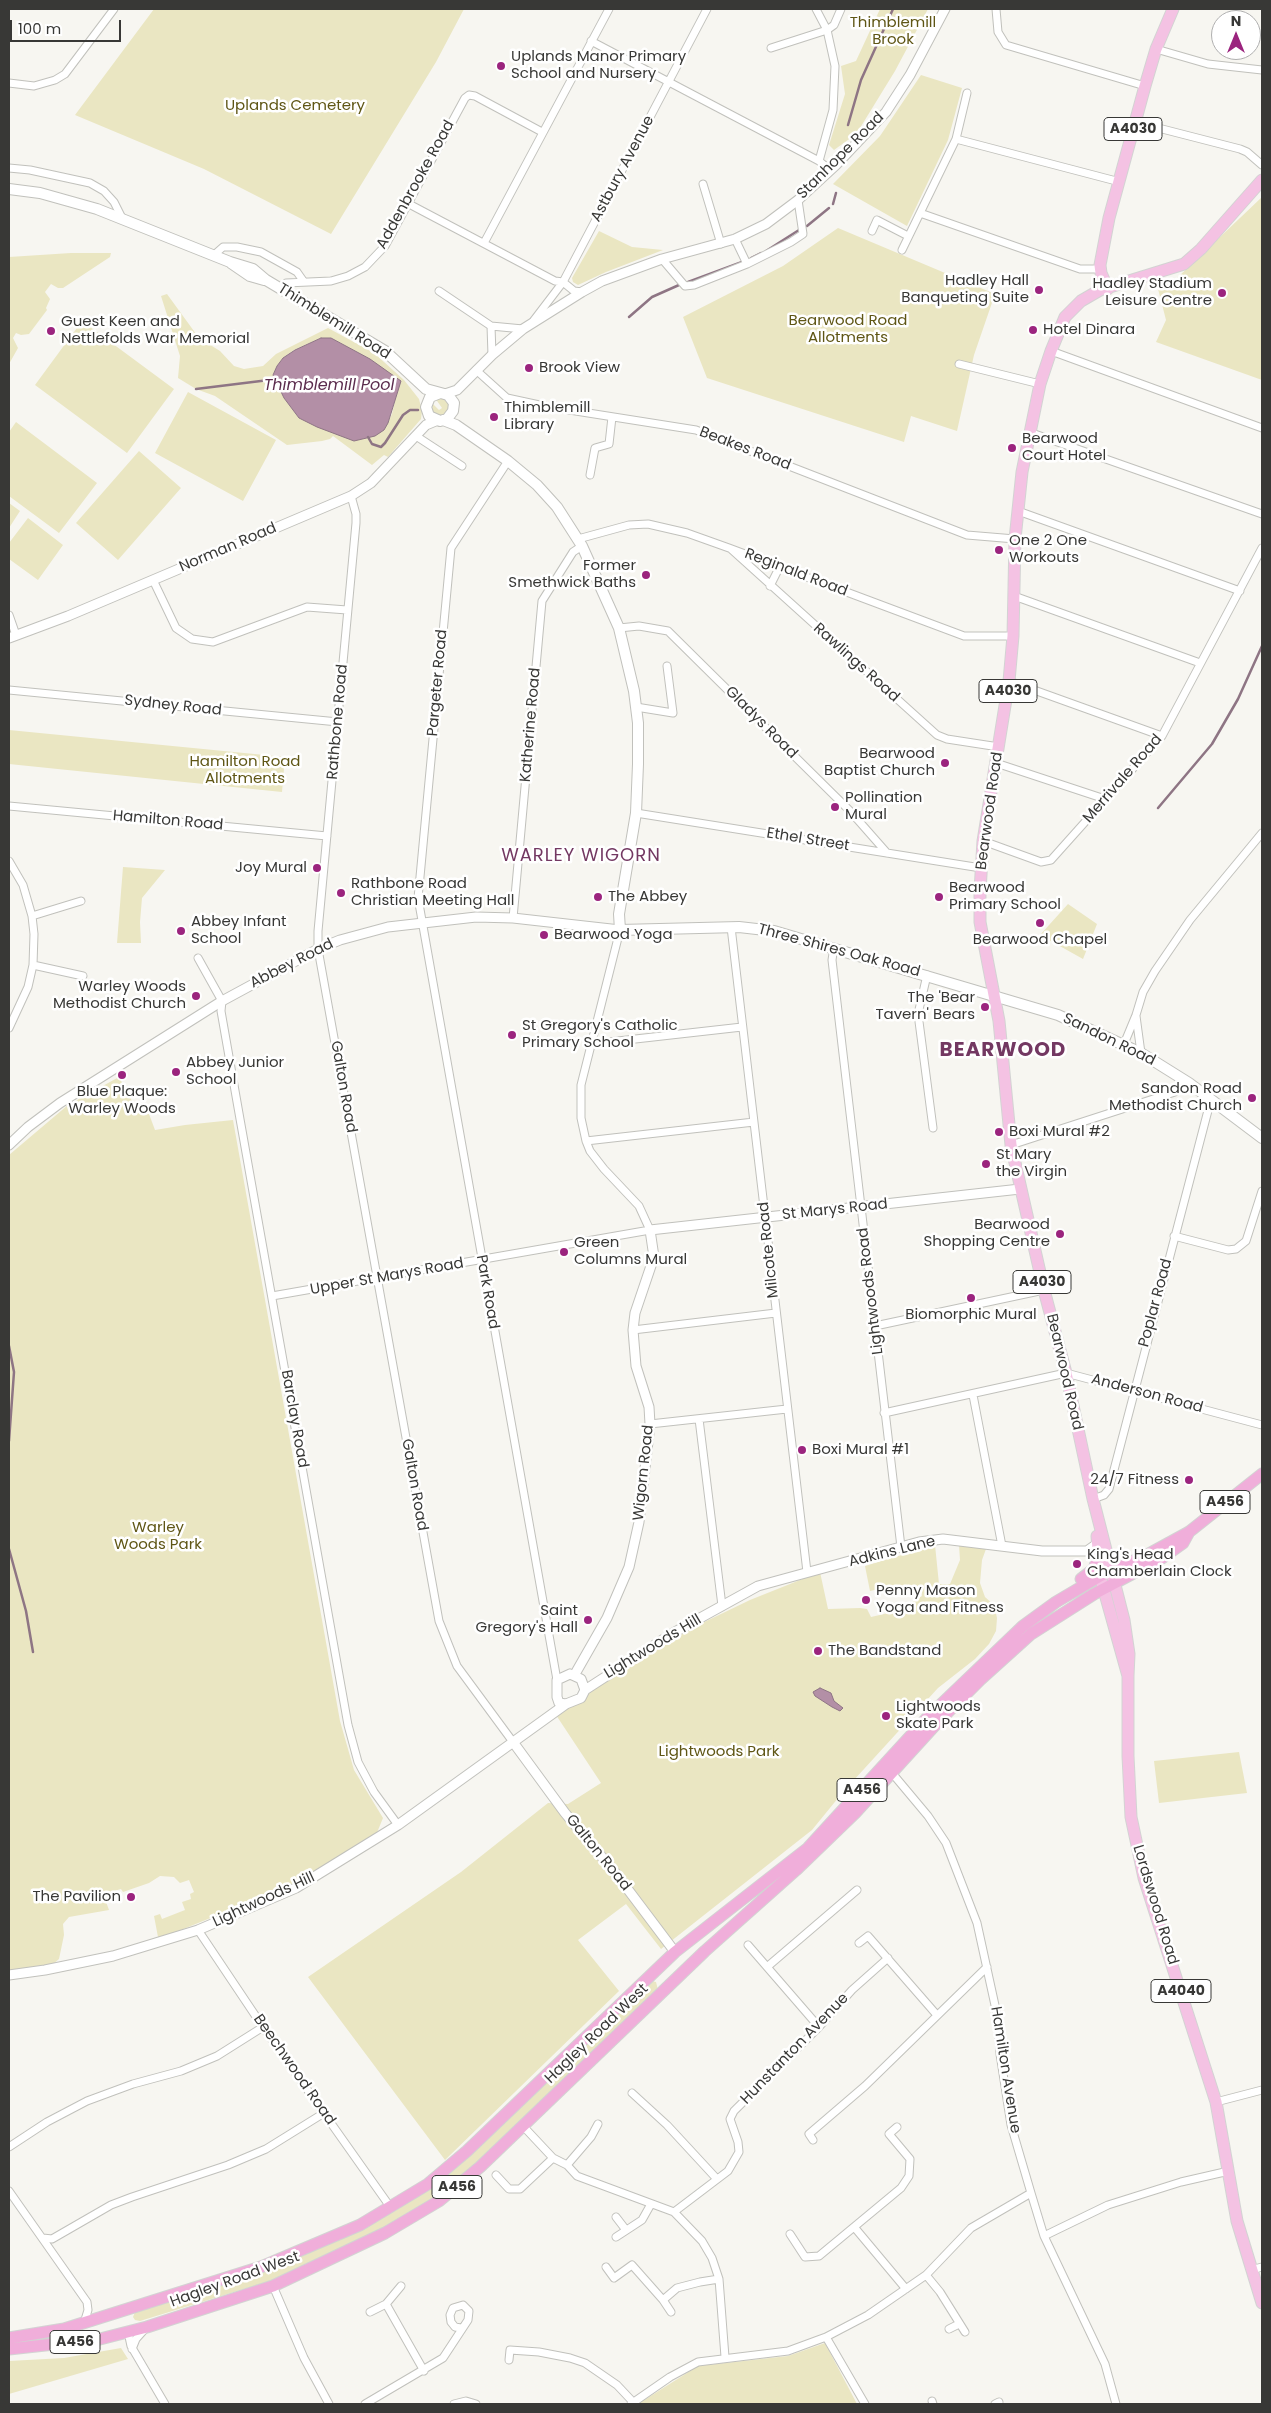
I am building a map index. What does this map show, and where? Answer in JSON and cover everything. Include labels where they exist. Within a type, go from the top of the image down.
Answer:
[{"type":"highway","name":"A456","points":[[1111,1571],[1147,1555],[1189,1532],[1262,1474]]},
{"type":"highway","name":"A456","points":[[1115,1583],[1162,1558],[1183,1543],[1189,1532]]},
{"type":"highway","name":"A456","points":[[1056,1602],[1074,1583],[1091,1573],[1097,1560]]},
{"type":"highway","name":"Hagley Road West","points":[[9,2338],[64,2329],[128,2313],[281,2260],[360,2225],[428,2184],[467,2151],[648,1976],[675,1952],[808,1848],[948,1711],[1031,1634],[1101,1583],[1111,1571]]},
{"type":"highway","name":"Hagley Road West","points":[[9,2349],[84,2342],[128,2332],[273,2286],[379,2236],[419,2214],[462,2183],[660,1994],[796,1870],[971,1675],[1023,1626],[1056,1602],[1101,1583],[1115,1583]]},
{"type":"highway","points":[[675,1952],[680,1958],[687,1958],[705,1952]]},
{"type":"highway","points":[[648,1976],[654,1975],[659,1977],[662,1984],[660,1994]]},
{"type":"highway","points":[[128,2313],[128,2321],[147,2327]]},
{"type":"highway","points":[[128,2313],[125,2321],[128,2332]]},
{"type":"main road","name":"A4030","points":[[1100,269],[1109,218],[1144,86],[1173,9]]},
{"type":"main road","points":[[1100,269],[1108,289],[1173,269],[1187,262],[1201,249],[1262,180]]},
{"type":"main road","name":"Thimblemill Road","points":[[9,189],[40,193],[122,218],[230,262],[253,269],[266,280],[385,352],[422,386],[442,393]]},
{"type":"main road","name":"Bearwood Road","points":[[1108,289],[1063,326],[1051,351],[1040,384],[1029,432],[1015,539],[1013,636],[1009,681],[983,841],[980,922],[995,996],[1011,1145],[1111,1571]]},
{"type":"main road","points":[[422,386],[428,412],[440,420],[456,425],[508,461],[537,485],[557,507],[580,542],[619,628],[627,656],[636,707],[638,764],[636,814],[628,854],[620,914],[620,930]]},
{"type":"main road","points":[[427,402],[432,395],[442,393],[451,398],[456,425]]},
{"type":"main road","points":[[440,420],[454,408]]},
{"type":"main road","name":"Three Shires Oak Road","points":[[620,930],[731,927],[774,931],[834,947],[995,996]]},
{"type":"main road","name":"Sandon Road","points":[[995,996],[1058,1015],[1141,1053],[1189,1083],[1262,1138]]},
{"type":"main road","name":"Bearwood Road","points":[[1093,1499],[1097,1560],[1101,1583]]},
{"type":"main road","name":"Lordswood Road","points":[[1111,1571],[1128,1645],[1130,1666],[1128,1676],[1128,1756],[1131,1817],[1144,1878],[1216,2102],[1236,2221],[1262,2304]]},
{"type":"main road","name":"Lordswood Road","points":[[1101,1583],[1128,1676]]},
{"type":"street","points":[[9,83],[34,86],[55,80],[65,74],[114,9]]},
{"type":"street","points":[[484,244],[608,9]]},
{"type":"street","name":"Astbury Avenue","points":[[527,326],[563,282],[707,9]]},
{"type":"street","points":[[816,9],[827,30],[835,66],[835,93],[830,126],[819,161]]},
{"type":"street","points":[[771,48],[827,30],[834,25],[841,9]]},
{"type":"street","name":"Stanhope Road","points":[[442,393],[457,390],[492,355],[527,326],[602,281],[662,260],[735,239],[766,224],[798,200],[886,112],[910,75],[945,9]]},
{"type":"street","points":[[996,9],[998,32],[1006,45],[1144,86]]},
{"type":"street","points":[[591,41],[819,161],[830,170]]},
{"type":"street","points":[[1156,50],[1208,64],[1262,70]]},
{"type":"street","points":[[902,250],[956,139],[967,93]]},
{"type":"street","name":"Addenbrooke Road","points":[[282,289],[286,283],[331,281],[348,276],[365,267],[385,246],[465,98],[469,95],[475,96],[542,132]]},
{"type":"street","points":[[1135,122],[1240,149],[1248,152],[1262,165]]},
{"type":"street","points":[[956,139],[1120,182]]},
{"type":"street","points":[[9,168],[30,170],[90,183],[104,191],[114,202],[122,218]]},
{"type":"street","points":[[703,184],[721,244]]},
{"type":"street","points":[[662,260],[685,286],[694,285],[747,264],[803,234],[798,200]]},
{"type":"street","points":[[409,204],[555,281],[563,282],[574,291],[582,292]]},
{"type":"street","points":[[920,213],[1080,269],[1100,269]]},
{"type":"street","points":[[872,231],[877,220],[908,236]]},
{"type":"street","points":[[735,239],[747,264]]},
{"type":"street","name":"Thimblemill Road","points":[[214,255],[223,247],[238,247],[261,252],[297,272],[304,282]]},
{"type":"street","points":[[439,291],[491,326],[527,326]]},
{"type":"street","points":[[491,326],[492,355]]},
{"type":"street","points":[[1051,351],[1262,428]]},
{"type":"street","points":[[959,364],[1040,384]]},
{"type":"street","name":"Beakes Road","points":[[476,370],[507,398],[544,406],[696,430],[967,535],[1015,539]]},
{"type":"street","points":[[454,408],[457,390]]},
{"type":"street","points":[[426,425],[428,412]]},
{"type":"street","points":[[590,475],[595,448],[609,444],[612,416]]},
{"type":"street","name":"Norman Road","points":[[12,637],[153,580],[351,496],[370,483],[426,425],[440,420]]},
{"type":"street","points":[[1029,432],[1262,514]]},
{"type":"street","points":[[416,436],[462,466]]},
{"type":"street","name":"Pargeter Road","points":[[421,922],[418,898],[450,548],[508,461]]},
{"type":"street","name":"Rathbone Road","points":[[318,948],[356,523],[356,514],[351,496]]},
{"type":"street","points":[[1018,511],[1240,591]]},
{"type":"street","name":"Reginald Road","points":[[580,542],[629,526],[648,524],[686,533],[780,566],[816,582],[964,636],[1013,636]]},
{"type":"street","name":"Katherine Road","points":[[513,918],[542,601],[580,542]]},
{"type":"street","name":"Rawlings Road","points":[[729,548],[937,735],[947,739],[999,747]]},
{"type":"street","name":"Merrivale Road","points":[[983,841],[1046,862],[1051,860],[1162,736],[1262,548]]},
{"type":"street","points":[[770,586],[780,566]]},
{"type":"street","points":[[153,580],[176,628],[192,639],[213,642],[307,607],[348,610]]},
{"type":"street","points":[[1014,596],[1200,663]]},
{"type":"street","points":[[9,615],[12,637]]},
{"type":"street","name":"Gladys Road","points":[[619,628],[639,626],[668,631],[850,811],[886,853]]},
{"type":"street","points":[[636,707],[673,713],[667,666]]},
{"type":"street","points":[[1009,681],[1162,736]]},
{"type":"street","name":"Sydney Road","points":[[9,690],[338,722]]},
{"type":"street","points":[[996,763],[1105,799]]},
{"type":"street","name":"Hamilton Road","points":[[9,806],[327,836]]},
{"type":"street","name":"Ethel Street","points":[[636,814],[981,868]]},
{"type":"street","points":[[1124,1044],[1143,992],[1185,927],[1262,832]]},
{"type":"street","points":[[9,861],[23,885],[32,916],[33,965],[28,988],[9,1028]]},
{"type":"street","points":[[32,916],[81,902]]},
{"type":"street","name":"Abbey Road","points":[[10,1142],[60,1103],[222,1001],[318,948],[374,930],[421,922],[476,917],[513,918],[620,930]]},
{"type":"street","name":"Park Road","points":[[421,922],[557,1680]]},
{"type":"street","name":"Milcote Road","points":[[731,927],[807,1572]]},
{"type":"street","name":"Wigorn Road","points":[[572,1674],[607,1618],[629,1566],[639,1522],[650,1424],[649,1406],[636,1366],[633,1330],[635,1313],[654,1257],[650,1230],[639,1206],[600,1164],[586,1141],[580,1100],[581,1085],[620,930]]},
{"type":"street","name":"Lightwoods Road","points":[[834,947],[832,960],[901,1547]]},
{"type":"street","name":"Galton Road","points":[[318,948],[439,1621],[457,1666],[565,1813],[617,1875],[675,1952]]},
{"type":"street","points":[[198,958],[222,1001]]},
{"type":"street","points":[[33,965],[83,976]]},
{"type":"street","points":[[926,975],[918,1014],[932,1128]]},
{"type":"street","name":"Barclay Road","points":[[222,1001],[221,1011],[348,1726],[358,1762],[374,1792],[398,1825]]},
{"type":"street","points":[[1136,1015],[1141,1053]]},
{"type":"street","points":[[591,1044],[742,1027]]},
{"type":"street","points":[[1011,1145],[1174,1092],[1189,1083]]},
{"type":"street","name":"Poplar Road","points":[[1093,1499],[1104,1495],[1109,1489],[1133,1390],[1211,1099]]},
{"type":"street","points":[[586,1141],[754,1122]]},
{"type":"street","name":"St Marys Road","points":[[650,1230],[1020,1189]]},
{"type":"street","points":[[1174,1236],[1228,1250],[1236,1248],[1246,1241],[1262,1191]]},
{"type":"street","name":"Upper St Marys Road","points":[[272,1296],[650,1230]]},
{"type":"street","points":[[875,1326],[1044,1290]]},
{"type":"street","points":[[633,1330],[776,1313]]},
{"type":"street","name":"Anderson Road","points":[[884,1413],[1066,1373],[1262,1425]]},
{"type":"street","points":[[973,1394],[1002,1546]]},
{"type":"street","points":[[650,1424],[787,1409]]},
{"type":"street","points":[[699,1419],[722,1606]]},
{"type":"street","name":"Adkins Lane","points":[[722,1606],[758,1586],[807,1572],[854,1562],[901,1547],[943,1539],[1020,1550],[1048,1551],[1087,1551],[1097,1544]]},
{"type":"street","name":"Lightwoods Hill","points":[[584,1690],[626,1662],[722,1606]]},
{"type":"street","points":[[554,1662],[558,1669],[572,1674],[581,1678],[584,1690],[581,1698],[566,1704],[559,1703],[557,1680],[572,1674]]},
{"type":"street","name":"Lightwoods Hill","points":[[538,1723],[557,1697]]},
{"type":"street","name":"Lightwoods Hill","points":[[9,1975],[45,1970],[113,1956],[198,1930],[296,1888],[398,1825],[566,1704]]},
{"type":"street","name":"Hamilton Avenue","points":[[887,1770],[928,1816],[946,1843],[977,1923],[998,2019],[1000,2054],[1012,2125],[1031,2192],[1044,2236],[1105,2364],[1116,2404]]},
{"type":"street","points":[[767,1968],[857,1890]]},
{"type":"street","name":"Beechwood Road","points":[[198,1930],[263,2027],[391,2208]]},
{"type":"street","points":[[859,1943],[868,1936],[936,2014]]},
{"type":"street","points":[[748,1945],[819,2027]]},
{"type":"street","name":"Hunstanton Avenue","points":[[674,2212],[704,2191],[716,2178],[728,2171],[738,2152],[738,2142],[730,2119],[734,2111],[819,2027],[852,1990],[888,1958]]},
{"type":"street","points":[[813,2140],[809,2134],[865,2086],[936,2014],[987,1967]]},
{"type":"street","points":[[9,2147],[46,2122],[87,2101],[134,2084],[181,2071],[217,2056],[263,2027]]},
{"type":"street","points":[[1216,2102],[1262,2090]]},
{"type":"street","points":[[632,2093],[666,2125],[716,2178]]},
{"type":"street","points":[[43,2238],[52,2239],[111,2205],[132,2196],[228,2165],[266,2149],[324,2113]]},
{"type":"street","points":[[567,2165],[591,2137],[598,2124]]},
{"type":"street","points":[[523,2126],[553,2158],[567,2165],[577,2176],[674,2212],[702,2241],[712,2258],[718,2279],[725,2357]]},
{"type":"street","points":[[790,2234],[805,2257],[808,2259],[819,2256],[901,2188],[909,2176],[910,2159],[889,2134],[897,2127]]},
{"type":"street","points":[[496,2175],[509,2189],[520,2189],[553,2158]]},
{"type":"street","points":[[1044,2236],[1108,2205],[1181,2182],[1229,2171]]},
{"type":"street","points":[[9,2190],[86,2302],[88,2310],[84,2323]]},
{"type":"street","points":[[509,2360],[510,2350],[539,2352],[585,2363],[617,2385],[632,2403],[670,2377],[698,2362],[725,2357],[788,2351],[826,2337],[868,2315],[926,2275],[971,2228],[1031,2192]]},
{"type":"street","points":[[616,2238],[642,2220],[651,2204]]},
{"type":"street","points":[[616,2217],[626,2230]]},
{"type":"street","points":[[855,2228],[906,2289]]},
{"type":"street","points":[[606,2267],[614,2278],[632,2264],[671,2312]]},
{"type":"street","points":[[1250,2270],[1262,2267]]},
{"type":"street","points":[[926,2275],[940,2292],[965,2332]]},
{"type":"street","points":[[663,2300],[677,2288],[718,2279]]},
{"type":"street","points":[[273,2286],[304,2358],[329,2404]]},
{"type":"street","points":[[370,2312],[386,2304],[401,2286]]},
{"type":"street","points":[[386,2304],[424,2371]]},
{"type":"street","points":[[950,2329],[959,2324]]},
{"type":"street","points":[[132,2349],[136,2339],[147,2327]]},
{"type":"street","points":[[366,2404],[443,2358],[454,2344],[461,2328]]},
{"type":"street","points":[[128,2332],[132,2349],[165,2404]]},
{"type":"street","points":[[826,2337],[865,2404]]},
{"type":"street","points":[[454,2404],[466,2401],[476,2404]]},
{"type":"green space","name":"Uplands Cemetery","points":[[154,9],[464,9],[436,62],[331,234],[204,169],[75,115]]},
{"type":"green space","name":"Thimblemill Brook","points":[[880,9],[928,9],[895,71],[860,128],[852,137],[834,150],[829,145],[845,94],[841,66],[856,61]]},
{"type":"green space","points":[[921,75],[962,88],[948,140],[907,226],[833,184],[880,136]]},
{"type":"green space","name":"Hadley Stadium Leisure Centre","points":[[1262,197],[1262,380],[1156,342],[1166,320],[1157,285],[1177,278]]},
{"type":"green space","name":"Bearwood Road Allotments","points":[[838,228],[995,294],[974,355],[957,431],[911,416],[904,442],[707,378],[683,317],[783,266]]},
{"type":"green space","points":[[599,231],[632,247],[663,250],[578,285],[573,282],[572,278]]},
{"type":"green space","points":[[71,253],[111,253],[110,257],[63,288],[58,288],[51,284],[45,292],[50,299],[47,310],[29,334],[21,335],[16,333],[13,338],[18,348],[9,364],[9,257]]},
{"type":"green space","points":[[167,294],[199,338],[220,351],[234,366],[244,369],[263,366],[276,354],[328,328],[374,353],[404,380],[419,399],[422,411],[421,419],[388,457],[384,455],[372,465],[333,436],[322,441],[287,445],[215,396],[196,389],[178,378],[180,356],[161,296]],"holes":[[[321,338],[331,338],[370,359],[390,375],[396,396],[392,414],[384,430],[343,436],[299,418],[284,398],[273,375],[283,358],[294,350]]]},
{"type":"green space","points":[[82,321],[174,389],[127,453],[35,385]]},
{"type":"green space","points":[[188,392],[276,440],[243,501],[155,453]]},
{"type":"green space","points":[[435,398],[445,398],[450,405],[447,414],[441,416],[433,412],[432,403],[439,410],[442,408]]},
{"type":"green space","points":[[16,422],[97,483],[59,533],[9,496],[9,432]]},
{"type":"green space","points":[[139,451],[181,488],[118,560],[76,523]]},
{"type":"green space","points":[[9,503],[20,511],[9,528]]},
{"type":"green space","points":[[28,518],[63,545],[38,580],[9,559],[9,543]]},
{"type":"green space","name":"Hamilton Road Allotments","points":[[9,730],[285,757],[282,792],[9,764]]},
{"type":"green space","points":[[123,867],[165,870],[142,898],[141,943],[117,943]]},
{"type":"green space","points":[[1068,904],[1097,924],[1083,959],[1040,935]]},
{"type":"green space","name":"Warley Woods Park","points":[[119,1077],[132,1101],[149,1114],[155,1130],[233,1120],[340,1721],[354,1770],[383,1818],[376,1835],[302,1881],[166,1936],[158,1937],[154,1916],[160,1914],[162,1919],[185,1910],[182,1902],[191,1899],[190,1894],[194,1892],[189,1880],[180,1883],[174,1877],[160,1876],[149,1883],[123,1892],[121,1889],[114,1891],[115,1896],[105,1899],[109,1910],[69,1917],[63,1924],[64,1935],[59,1959],[52,1965],[9,1972],[9,1155],[68,1105]]},
{"type":"green space","name":"Lightwoods Park","points":[[935,1545],[939,1584],[950,1584],[960,1560],[959,1545],[986,1549],[982,1560],[980,1583],[985,1597],[994,1605],[997,1618],[996,1631],[989,1644],[975,1659],[938,1688],[843,1792],[812,1830],[661,1949],[626,1904],[578,1940],[619,1991],[445,2160],[308,1977],[461,1872],[548,1803],[568,1804],[601,1783],[556,1715],[636,1661],[694,1627],[750,1600],[820,1572],[828,1609],[867,1609],[871,1617],[897,1611],[922,1596],[921,1587],[880,1593],[879,1589],[870,1591],[865,1566]]},
{"type":"green space","points":[[1239,1752],[1247,1793],[1159,1803],[1154,1761]]},
{"type":"green space","points":[[652,1981],[656,1982],[658,1990],[450,2188],[395,2223],[273,2280],[140,2321],[135,2320],[133,2317],[135,2312],[344,2236],[395,2211],[441,2181]]},
{"type":"green space","points":[[825,2343],[857,2404],[638,2404],[698,2366],[788,2356]]},
{"type":"green space","points":[[121,2348],[128,2359],[9,2394],[9,2361],[64,2358]]},
{"type":"water","name":"Thimblemill Pool","points":[[321,338],[331,338],[370,359],[401,381],[388,423],[384,430],[375,436],[354,441],[317,427],[299,418],[284,398],[273,375],[277,366],[283,358],[295,350]]},
{"type":"water","points":[[820,1688],[831,1693],[834,1701],[843,1708],[840,1711],[815,1696],[813,1692]]},
{"type":"waterway","name":"Thimblemill Brook","points":[[848,125],[861,80],[893,9]]},
{"type":"waterway","name":"Thimblemill Brook","points":[[833,204],[836,193]]},
{"type":"waterway","name":"Thimblemill Brook","points":[[807,226],[829,208]]},
{"type":"waterway","name":"Thimblemill Brook","points":[[766,251],[799,230]]},
{"type":"waterway","name":"Thimblemill Brook","points":[[751,258],[761,253]]},
{"type":"waterway","name":"Thimblemill Brook","points":[[688,282],[742,262]]},
{"type":"waterway","name":"Thimblemill Brook","points":[[629,317],[652,297],[679,285]]},
{"type":"waterway","name":"Thimblemill Brook","points":[[196,389],[277,379]]},
{"type":"waterway","name":"Thimblemill Brook","points":[[368,437],[372,444],[381,447],[403,415],[410,410],[418,410]]},
{"type":"waterway","points":[[1158,808],[1212,744],[1238,699],[1262,646]]},
{"type":"waterway","points":[[9,1346],[14,1372],[9,1441]]},
{"type":"waterway","points":[[9,1549],[26,1611],[33,1652]]},
{"type":"place","name":"Uplands Manor Primary School and Nursery","points":[[501,66]]},
{"type":"place","name":"Hadley Hall Banqueting Suite","points":[[1039,290]]},
{"type":"place","name":"Hadley Stadium Leisure Centre","points":[[1222,293]]},
{"type":"place","name":"Hotel Dinara","points":[[1033,330]]},
{"type":"place","name":"Guest Keen and Nettlefolds War Memorial","points":[[51,331]]},
{"type":"place","name":"Brook View","points":[[529,368]]},
{"type":"place","name":"Thimblemill Library","points":[[494,417]]},
{"type":"place","name":"Bearwood Court Hotel","points":[[1012,448]]},
{"type":"place","name":"One 2 One Workouts","points":[[999,550]]},
{"type":"place","name":"Former Smethwick Baths","points":[[646,575]]},
{"type":"place","name":"Bearwood Baptist Church","points":[[945,763]]},
{"type":"place","name":"Pollination Mural","points":[[835,807]]},
{"type":"place","name":"Joy Mural","points":[[317,868]]},
{"type":"place","name":"Rathbone Road Christian Meeting Hall","points":[[341,893]]},
{"type":"place","name":"The Abbey","points":[[598,897]]},
{"type":"place","name":"Bearwood Primary School","points":[[939,897]]},
{"type":"place","name":"Bearwood Chapel","points":[[1040,923]]},
{"type":"place","name":"Abbey Infant School","points":[[181,931]]},
{"type":"place","name":"Bearwood Yoga","points":[[544,935]]},
{"type":"place","name":"Warley Woods Methodist Church","points":[[196,996]]},
{"type":"place","name":"The 'Bear Tavern' Bears","points":[[985,1007]]},
{"type":"place","name":"St Gregory's Catholic Primary School","points":[[512,1035]]},
{"type":"place","name":"Abbey Junior School","points":[[176,1072]]},
{"type":"place","name":"Blue Plaque: Warley Woods","points":[[122,1075]]},
{"type":"place","name":"Sandon Road Methodist Church","points":[[1252,1098]]},
{"type":"place","name":"Boxi Mural #2","points":[[999,1132]]},
{"type":"place","name":"St Mary the Virgin","points":[[986,1164]]},
{"type":"place","name":"Bearwood Shopping Centre","points":[[1060,1234]]},
{"type":"place","name":"Green Columns Mural","points":[[564,1252]]},
{"type":"place","name":"Biomorphic Mural","points":[[971,1298]]},
{"type":"place","name":"Boxi Mural #1","points":[[802,1450]]},
{"type":"place","name":"24/7 Fitness","points":[[1189,1480]]},
{"type":"place","name":"King's Head Chamberlain Clock","points":[[1077,1564]]},
{"type":"place","name":"Penny Mason Yoga and Fitness","points":[[866,1600]]},
{"type":"place","name":"Saint Gregory's Hall","points":[[588,1620]]},
{"type":"place","name":"The Bandstand","points":[[818,1651]]},
{"type":"place","name":"Lightwoods Skate Park","points":[[886,1716]]},
{"type":"place","name":"The Pavilion","points":[[131,1897]]},
{"type":"district","name":"WARLEY WIGORN","points":[[581,856]]},
{"type":"district","name":"BEARWOOD","points":[[1003,1051]]}]
